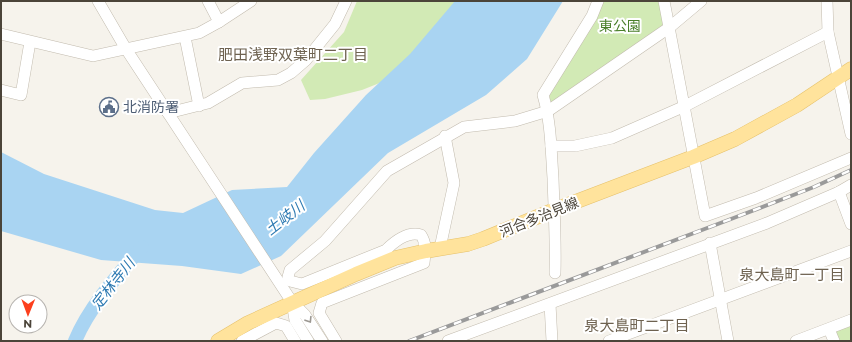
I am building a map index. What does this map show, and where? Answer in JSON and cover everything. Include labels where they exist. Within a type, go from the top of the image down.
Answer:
[{"type":"main road","name":"河合多治見線","points":[[218,341],[248,323],[292,302],[395,258],[426,250],[468,244],[483,239],[554,210],[693,158],[735,139],[767,122],[797,105],[851,69]]},
{"type":"street","points":[[98,1],[126,49],[276,278],[292,302],[305,315],[322,341]]},
{"type":"street","points":[[208,1],[219,22]]},
{"type":"street","points":[[1,34],[92,56],[199,33],[251,1]]},
{"type":"street","points":[[170,115],[208,103],[242,83],[278,80],[291,73],[306,60],[335,24],[346,1]]},
{"type":"street","points":[[554,273],[556,243],[551,146],[548,111],[544,95],[592,16],[598,1]]},
{"type":"street","points":[[664,1],[705,216],[756,198],[851,158]]},
{"type":"street","points":[[336,341],[319,313],[322,303],[424,263],[426,250],[424,239],[421,235],[409,234],[394,242],[386,250],[302,284],[290,281],[288,277],[290,270],[325,241],[387,171],[445,136],[464,127],[515,121],[548,111],[670,27],[701,1]]},
{"type":"street","points":[[827,1],[828,32],[851,134]]},
{"type":"street","points":[[551,146],[575,146],[612,138],[685,106],[828,32]]},
{"type":"street","points":[[184,36],[199,106]]},
{"type":"street","points":[[1,90],[21,95],[30,42]]},
{"type":"street","points":[[440,248],[454,183],[445,136]]},
{"type":"street","points":[[448,341],[766,223],[851,186]]},
{"type":"street","points":[[839,192],[851,224]]},
{"type":"street","points":[[710,243],[728,341]]},
{"type":"street","points":[[610,341],[851,251]]},
{"type":"street","points":[[292,302],[295,320],[308,341]]},
{"type":"street","points":[[550,304],[552,341]]},
{"type":"street","points":[[796,341],[851,320]]},
{"type":"street","points":[[242,341],[276,323],[286,326],[296,341]]},
{"type":"street","points":[[829,329],[834,341]]},
{"type":"green space","points":[[357,1],[461,1],[387,80],[362,90],[325,99],[310,100],[301,80],[344,32]]},
{"type":"green space","name":"東公園","points":[[602,1],[661,1],[664,26],[551,104],[549,94]]},
{"type":"green space","points":[[851,324],[851,341],[837,341],[835,330]]},
{"type":"water","name":"土岐川","points":[[455,1],[563,1],[527,59],[486,95],[388,153],[281,256],[241,274],[182,266],[101,260],[1,231],[1,152],[44,174],[155,210],[183,213],[232,190],[287,187],[314,153],[366,95],[410,54]]},
{"type":"waterway","name":"定林寺川","points":[[75,341],[96,304],[142,247]]},
{"type":"railway","points":[[409,341],[814,187],[851,170]]},
{"type":"place","name":"北消防署","points":[[109,107]]},
{"type":"district","name":"肥田浅野双葉町二丁目","points":[[293,55]]},
{"type":"district","name":"泉大島町一丁目","points":[[792,275]]},
{"type":"district","name":"泉大島町二丁目","points":[[637,326]]}]
